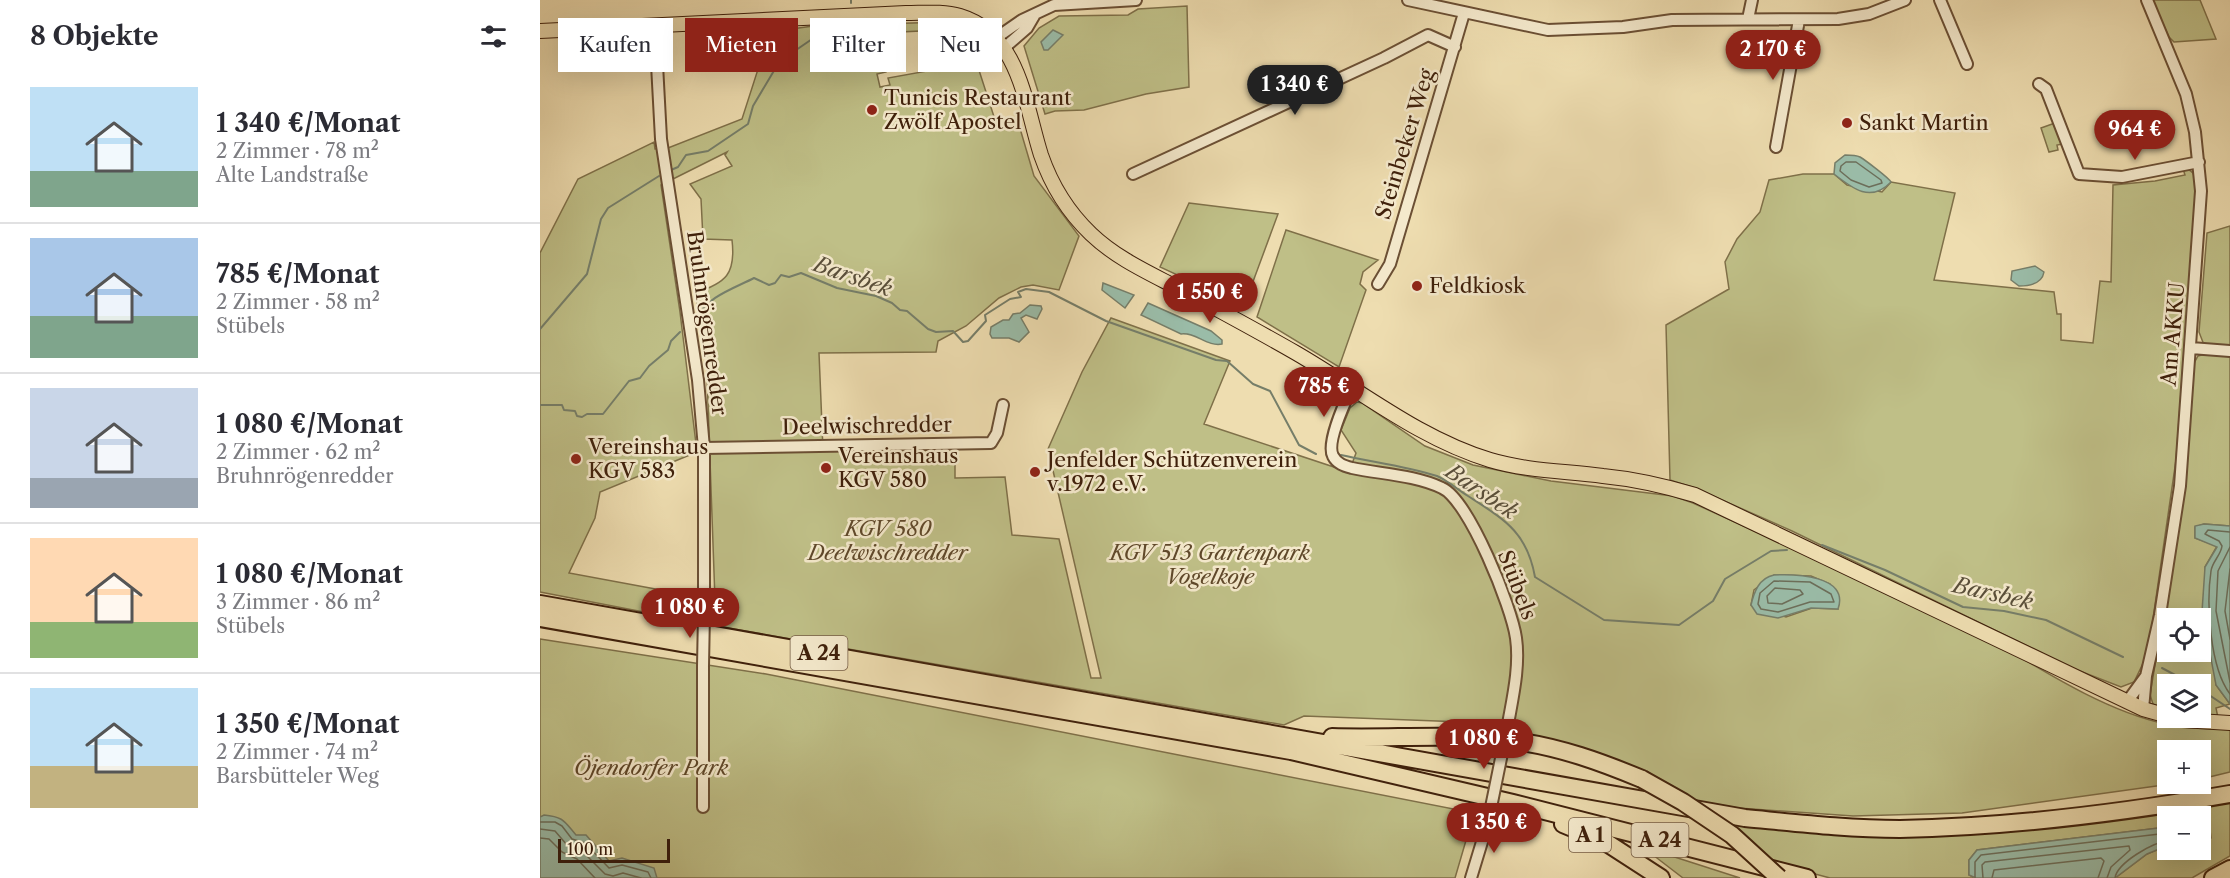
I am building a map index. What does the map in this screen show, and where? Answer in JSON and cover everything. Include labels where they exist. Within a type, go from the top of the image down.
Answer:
[{"type":"highway","name":"A 24","points":[[540,604],[1745,818],[1831,826],[1898,829],[1973,826],[2085,816],[2230,794]]},
{"type":"highway","name":"A 24","points":[[540,618],[1291,751],[1513,803],[1807,878]]},
{"type":"highway","name":"A 24","points":[[1246,730],[1350,738],[1449,737],[1515,741],[1557,749],[1642,779],[1683,802],[1732,835],[1779,878]]},
{"type":"highway","name":"A 24","points":[[2045,818],[2230,782]]},
{"type":"highway","name":"A 1","points":[[1513,803],[1604,841],[1661,878]]},
{"type":"highway","points":[[2213,878],[2230,868]]},
{"type":"main road","points":[[673,26],[934,13],[963,18]]},
{"type":"main road","points":[[540,31],[558,30]]},
{"type":"main road","points":[[1002,47],[1018,78],[1042,156],[1054,183],[1065,204],[1090,233],[1122,259],[1297,354],[1424,432],[1489,459],[1551,471],[1625,478],[1695,495],[2143,709],[2182,720],[2230,723]]},
{"type":"street","points":[[1002,41],[1022,20],[1059,4],[1136,0]]},
{"type":"street","points":[[1408,0],[1548,30],[1623,27],[1672,20],[1853,18],[1905,0]]},
{"type":"street","points":[[1748,20],[1752,0]]},
{"type":"street","points":[[1940,0],[1967,64]]},
{"type":"street","name":"Am AKKU","points":[[2143,709],[2145,676],[2160,615],[2180,486],[2200,228],[2199,162],[2186,94],[2147,0]]},
{"type":"street","name":"Steinbeker Weg","points":[[1378,285],[1390,264],[1464,13]]},
{"type":"street","points":[[1776,147],[1799,20]]},
{"type":"street","points":[[1133,174],[1346,77],[1422,38],[1435,36],[1455,47]]},
{"type":"street","name":"Bruhnrögenredder","points":[[658,72],[661,139],[698,380],[704,448],[703,807]]},
{"type":"street","points":[[2039,84],[2046,89],[2079,174],[2122,177],[2199,162]]},
{"type":"street","points":[[2191,348],[2230,351]]},
{"type":"street","name":"Stübels","points":[[1351,389],[1331,444],[1332,455],[1339,464],[1352,468],[1443,488],[1458,503],[1499,581],[1516,637],[1518,660],[1508,724],[1488,822],[1471,878]]},
{"type":"street","name":"Deelwischredder","points":[[704,448],[991,443],[997,433],[1003,405]]},
{"type":"street","name":"Am AKKU","points":[[2127,702],[2145,676]]},
{"type":"green space","points":[[2152,0],[2200,0],[2216,39],[2174,42],[2169,37]]},
{"type":"green space","points":[[1187,6],[1189,87],[1146,94],[1084,110],[1055,111],[1045,114],[1024,46],[1039,28],[1059,16],[1128,15],[1138,9]]},
{"type":"green space","points":[[906,23],[918,23],[918,31],[906,32]]},
{"type":"green space","points":[[810,26],[810,72],[886,72],[877,74],[880,87],[890,85],[888,78],[921,72],[980,72],[997,126],[1019,125],[1034,176],[1079,236],[1059,290],[1033,285],[1021,287],[999,298],[966,326],[938,341],[936,352],[819,353],[823,450],[955,448],[955,478],[1005,477],[1012,535],[1059,539],[1091,678],[1101,678],[1048,449],[1082,372],[1111,318],[1230,361],[1204,424],[1349,472],[1356,453],[1341,430],[1350,408],[1357,402],[1362,403],[1425,446],[1473,465],[1551,481],[1673,496],[1693,503],[1985,636],[2096,699],[2157,722],[2157,728],[2230,729],[2230,772],[2211,777],[2211,740],[2157,740],[2157,786],[1962,813],[1853,816],[1738,808],[1699,802],[1645,773],[1509,736],[1512,727],[1490,723],[1304,716],[1284,725],[711,625],[540,592],[540,253],[578,179],[654,142],[655,149],[668,148],[742,119],[757,72],[798,72],[798,28]],"holes":[[[727,152],[725,155],[732,166],[690,184],[701,199],[703,239],[732,240],[733,252],[727,276],[714,285],[695,293],[706,348],[715,600],[569,573],[595,518],[600,492],[697,452],[680,312],[661,185]],[[1774,575],[1811,576],[1830,584],[1838,609],[1812,608],[1786,617],[1751,605],[1754,590]]]},
{"type":"green space","points":[[2055,123],[2063,144],[2057,145],[2058,150],[2049,152],[2041,128]]},
{"type":"green space","points":[[2183,169],[2193,173],[2196,189],[2176,460],[2148,653],[2134,682],[2121,687],[2072,668],[1792,531],[1695,488],[1670,480],[1666,325],[1729,289],[1725,262],[1737,239],[1760,212],[1769,180],[1803,174],[1834,174],[1847,185],[1882,192],[1891,182],[1955,193],[1934,280],[2054,292],[2057,314],[2061,314],[2061,340],[2093,343],[2100,281],[2111,282],[2113,185],[2155,181],[2185,175]]},
{"type":"green space","points":[[1189,203],[1278,214],[1244,306],[1160,267]]},
{"type":"green space","points":[[2230,226],[2230,346],[2204,345],[2199,332],[2207,233]]},
{"type":"green space","points":[[1286,230],[1378,260],[1363,272],[1360,284],[1366,290],[1339,367],[1257,317]]},
{"type":"green space","points":[[2205,354],[2230,355],[2230,526],[2204,524],[2195,527],[2195,538],[2217,546],[2205,567],[2209,608],[2164,608],[2185,485],[2193,365],[2198,356]]},
{"type":"green space","points":[[2211,631],[2216,685],[2230,704],[2216,708],[2218,718],[2211,718],[2211,674],[2157,674],[2157,706],[2153,704],[2150,695],[2157,653],[2157,662],[2211,662]]},
{"type":"green space","name":"Öjendorfer Park","points":[[540,639],[766,674],[1474,813],[1455,878],[540,878]]},
{"type":"green space","points":[[2230,797],[2230,856],[2192,878],[2115,878],[2147,854],[2157,850],[2157,860],[2211,860],[2211,806],[2157,806],[2157,828],[1977,850],[1969,860],[1969,875],[1976,878],[1830,878],[1774,863],[1723,820],[1824,831]]},
{"type":"green space","points":[[1659,852],[1740,878],[1683,878],[1653,855]]},
{"type":"water","points":[[1053,30],[1063,35],[1048,50],[1044,50],[1041,42]]},
{"type":"water","points":[[1845,155],[1860,157],[1891,182],[1876,192],[1869,193],[1848,185],[1834,174],[1835,163]]},
{"type":"water","points":[[2035,266],[2044,272],[2038,282],[2019,286],[2011,280],[2012,271]]},
{"type":"water","points":[[1103,283],[1134,295],[1125,308],[1102,290]]},
{"type":"water","points":[[1148,303],[1211,331],[1222,340],[1222,344],[1181,334],[1141,315]]},
{"type":"water","points":[[1030,305],[1041,306],[1042,309],[1037,319],[1026,315],[1021,318],[1029,332],[1019,342],[1009,338],[992,338],[991,327],[1003,320],[1009,320],[1013,314],[1020,313]]},
{"type":"water","points":[[2204,524],[2230,526],[2230,704],[2216,685],[2211,659],[2211,608],[2202,608],[2205,567],[2217,547],[2195,538],[2195,526]]},
{"type":"water","points":[[1774,575],[1806,576],[1828,583],[1836,589],[1840,598],[1838,609],[1811,608],[1778,618],[1757,614],[1751,605],[1756,591],[1764,579]]},
{"type":"water","points":[[544,815],[563,820],[576,835],[586,835],[609,861],[622,858],[654,868],[657,878],[540,878],[540,817]]},
{"type":"water","points":[[2157,828],[2157,850],[2147,854],[2115,878],[1976,878],[1969,875],[1969,860],[1977,850]]},
{"type":"waterway","points":[[671,170],[678,167],[686,155],[708,151],[748,124],[753,106],[775,69],[783,59],[810,40]]},
{"type":"waterway","points":[[540,329],[587,274],[601,219],[608,208],[659,176]]},
{"type":"waterway","name":"Barsbek","points":[[697,318],[707,304],[714,299],[754,278],[769,285],[775,283],[781,275],[789,277],[801,273],[837,288],[876,296],[892,303],[900,310],[907,311],[928,329],[936,332],[953,331],[963,342],[968,341],[986,321],[985,315],[1010,299],[1021,297],[1018,292],[1026,289],[1049,292],[1106,321],[1216,360],[1227,361],[1253,384],[1270,391],[1299,445],[1316,454]]},
{"type":"waterway","name":"Barsbek","points":[[540,405],[562,405],[564,410],[575,411],[577,416],[582,417],[587,414],[603,414],[629,381],[640,378],[649,366],[668,350],[671,341],[680,332]]},
{"type":"waterway","name":"Barsbek","points":[[1341,455],[1413,469],[1445,480],[1493,512],[1512,529],[1526,549],[1535,577],[1604,620],[1679,625],[1713,601],[1725,579],[1771,551],[1787,550]]},
{"type":"waterway","name":"Barsbek","points":[[1822,545],[1885,570],[1963,607],[2004,611],[2046,620],[2123,657]]},
{"type":"waterway","name":"Barsbek","points":[[2162,668],[2173,674]]},
{"type":"waterway","name":"Barsbek","points":[[2211,696],[2230,709]]},
{"type":"place","name":"Tunicis Restaurant Zwölf Apostel","points":[[872,110]]},
{"type":"place","name":"Sankt Martin","points":[[1847,123]]},
{"type":"place","name":"Feldkiosk","points":[[1417,286]]},
{"type":"place","name":"Vereinshaus KGV 583","points":[[576,459]]},
{"type":"place","name":"Vereinshaus KGV 580","points":[[826,468]]},
{"type":"place","name":"Jenfelder Schützenverein v.1972 e.V.","points":[[1035,472]]},
{"type":"park label","name":"KGV 580 Deelwischredder","points":[[888,541]]},
{"type":"park label","name":"KGV 513 Gartenpark Vogelkoje","points":[[1210,565]]}]
